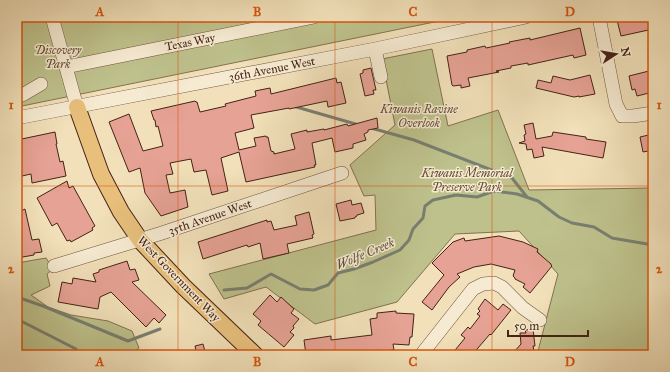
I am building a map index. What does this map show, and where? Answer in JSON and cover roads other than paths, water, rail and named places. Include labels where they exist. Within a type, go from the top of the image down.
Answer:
[{"type":"main road","name":"West Government Way","points":[[77,107],[101,174],[121,212],[140,240],[183,286],[255,355]]},
{"type":"street","points":[[52,17],[77,107]]},
{"type":"street","name":"Texas Way","points":[[66,67],[314,17]]},
{"type":"street","name":"36th Avenue West","points":[[17,118],[375,49],[526,17]]},
{"type":"street","points":[[599,17],[616,104],[622,116],[653,113]]},
{"type":"street","points":[[375,49],[381,77]]},
{"type":"street","points":[[17,97],[41,84]]},
{"type":"street","name":"35th Avenue West","points":[[54,266],[140,240],[342,173]]},
{"type":"street","points":[[421,355],[474,289],[483,284],[494,283],[502,287],[523,308],[540,320]]},
{"type":"waterway","points":[[293,106],[359,125]]},
{"type":"waterway","points":[[371,128],[414,140],[512,178],[527,197]]},
{"type":"waterway","name":"Wolfe Creek","points":[[224,290],[247,288],[271,274],[300,289],[314,290],[328,285],[338,273],[373,262],[400,250],[409,240],[413,229],[423,218],[425,206],[433,200],[456,195],[477,197],[494,191],[517,194],[538,201],[559,217],[572,223],[594,227],[612,238],[653,245]]},
{"type":"waterway","name":"Wolfe Creek","points":[[17,297],[43,306],[128,341],[160,329]]},
{"type":"waterway","points":[[17,319],[76,349]]},
{"type":"park label","name":"Discovery Park","points":[[58,57]]},
{"type":"park label","name":"Kiwanis Ravine Overlook","points":[[419,116]]},
{"type":"park label","name":"Kiwanis Memorial Preserve Park","points":[[467,180]]}]
